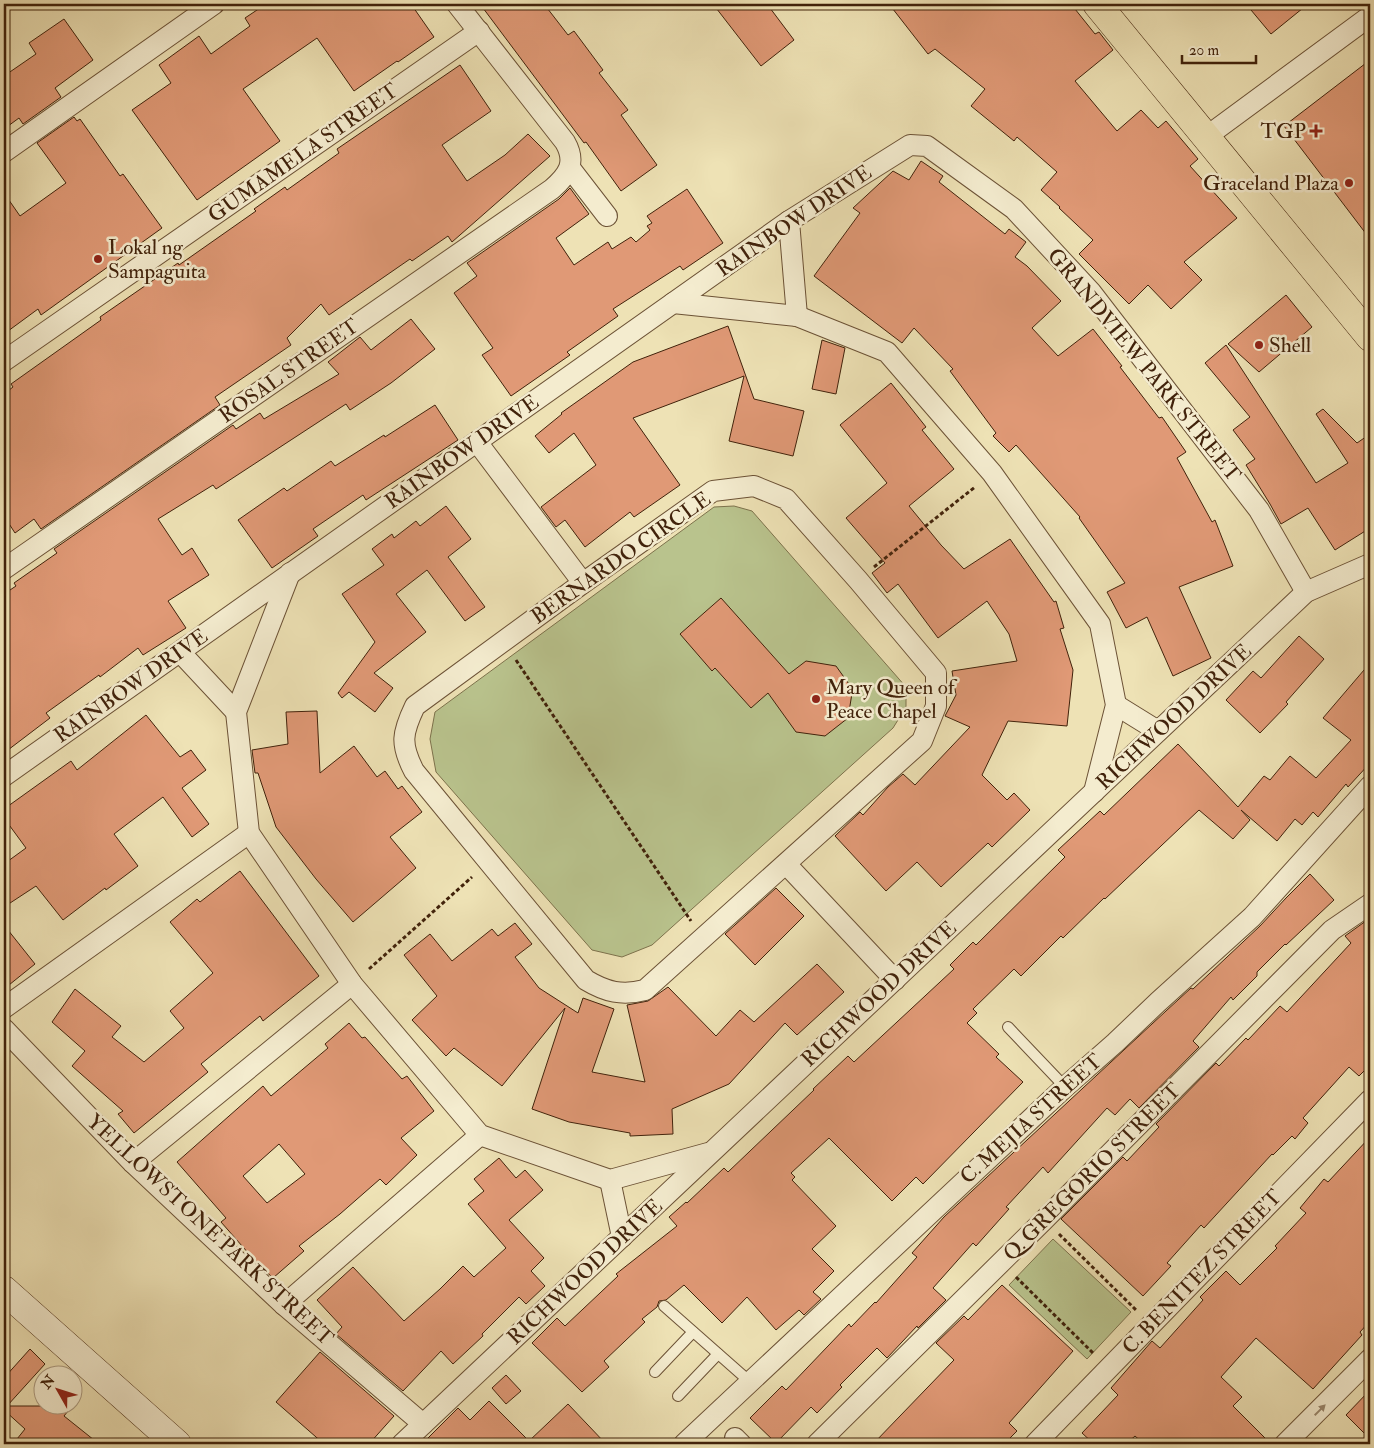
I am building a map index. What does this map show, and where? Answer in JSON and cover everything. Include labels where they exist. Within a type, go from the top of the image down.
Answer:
[{"type":"main road","points":[[1097,4],[1370,337]]},
{"type":"street","points":[[4,152],[214,4]]},
{"type":"street","points":[[457,4],[565,142],[570,154],[570,168],[607,216]]},
{"type":"street","points":[[1206,138],[1370,16]]},
{"type":"street","name":"GUMAMELA STREET","points":[[4,361],[479,31]]},
{"type":"street","name":"RAINBOW DRIVE","points":[[4,776],[789,221],[910,145],[927,146]]},
{"type":"street","name":"GRANDVIEW PARK STREET","points":[[927,146],[1014,209],[1090,292],[1259,510],[1306,592]]},
{"type":"street","name":"ROSAL STREET","points":[[4,569],[552,189],[560,182],[570,168]]},
{"type":"street","points":[[789,221],[797,316]]},
{"type":"street","points":[[673,303],[797,316],[887,352],[992,473],[1100,624],[1116,704],[1094,792]]},
{"type":"street","points":[[477,442],[583,583]]},
{"type":"street","name":"BERNARDO CIRCLE","points":[[754,486],[786,499],[858,580],[936,673],[936,706],[922,741],[645,990],[630,994],[599,988],[586,980],[414,772],[405,756],[404,738],[407,723],[415,706],[583,583],[713,491],[754,486]]},
{"type":"street","name":"RICHWOOD DRIVE","points":[[402,1444],[1306,592],[1370,564]]},
{"type":"street","points":[[290,573],[236,712],[248,833],[352,984],[480,1135],[610,1180],[712,1152]]},
{"type":"street","points":[[180,652],[236,712]]},
{"type":"street","points":[[1116,704],[1158,731]]},
{"type":"street","name":"C. MEJIA STREET","points":[[684,1444],[1065,1087],[1252,917],[1370,786]]},
{"type":"street","points":[[4,1008],[248,833]]},
{"type":"street","points":[[786,864],[895,980]]},
{"type":"street","name":"Q. GREGORIO STREET","points":[[817,1444],[1044,1220],[1332,930],[1370,904]]},
{"type":"street","points":[[133,1163],[352,984]]},
{"type":"street","name":"YELLOWSTONE PARK STREET","points":[[4,1029],[133,1163],[284,1305],[423,1424]]},
{"type":"street","name":"C. BENITEZ STREET","points":[[1035,1444],[1370,1100]]},
{"type":"street","points":[[284,1305],[480,1135]]},
{"type":"street","points":[[610,1180],[622,1237]]},
{"type":"street","points":[[4,1290],[177,1444]]},
{"type":"street","points":[[1285,1444],[1370,1359]]},
{"type":"lane","points":[[1008,1027],[1065,1087]]},
{"type":"lane","points":[[664,1306],[750,1381]]},
{"type":"lane","points":[[655,1372],[693,1332]]},
{"type":"lane","points":[[678,1396],[718,1354]]},
{"type":"path","points":[[858,580],[992,473]]},
{"type":"path","points":[[504,641],[702,939]]},
{"type":"path","points":[[352,984],[489,861]]},
{"type":"path","points":[[1044,1220],[1151,1325]]},
{"type":"path","points":[[1001,1262],[1109,1368]]},
{"type":"green space","points":[[734,506],[752,511],[906,687],[906,707],[893,728],[652,945],[622,957],[592,950],[436,772],[430,739],[435,712],[714,507]]},
{"type":"green space","points":[[1053,1239],[1131,1312],[1087,1359],[1009,1285]]},
{"type":"building","points":[[266,4],[411,4],[434,37],[354,91],[317,38],[243,89],[280,141],[197,200],[132,110],[171,83],[159,65],[199,36],[211,54],[250,26],[245,18]]},
{"type":"building","points":[[480,4],[544,4],[568,35],[574,31],[603,70],[599,73],[628,110],[621,115],[657,165],[621,191],[586,142],[584,143]]},
{"type":"building","points":[[713,4],[767,4],[794,40],[761,66]]},
{"type":"building","points":[[889,4],[1071,4],[1095,34],[1099,32],[1113,50],[1075,81],[1117,131],[1141,110],[1158,128],[1166,121],[1198,159],[1190,166],[1237,218],[1184,262],[1202,280],[1171,309],[1148,285],[1129,304],[1079,254],[1093,240],[1041,190],[1057,172],[1017,137],[1014,141],[971,106],[985,89],[935,49],[928,54]]},
{"type":"building","points":[[1246,4],[1308,4],[1271,34]]},
{"type":"building","points":[[64,19],[93,60],[55,88],[61,97],[23,124],[19,118],[4,129],[4,76],[36,54],[29,43]]},
{"type":"building","name":"Graceland Plaza","points":[[1370,60],[1370,239],[1284,126]]},
{"type":"building","points":[[460,65],[491,111],[442,145],[467,181],[505,155],[528,134],[550,156],[452,242],[448,236],[412,261],[410,259],[329,315],[321,304],[287,338],[291,345],[215,397],[220,405],[41,529],[34,519],[15,533],[4,516],[4,394],[13,387],[11,384],[101,320],[100,317],[256,211],[254,209],[285,187],[287,190],[339,153],[337,149]]},
{"type":"building","points":[[74,117],[77,121],[80,119],[120,176],[123,174],[162,228],[41,315],[38,309],[4,334],[4,193],[20,216],[66,183],[37,143]]},
{"type":"building","points":[[921,161],[943,176],[939,182],[1005,234],[1009,229],[1026,242],[1015,257],[1027,266],[1061,301],[1032,328],[1058,356],[1093,329],[1159,418],[1162,417],[1186,452],[1177,458],[1212,522],[1215,520],[1233,566],[1179,587],[1211,658],[1173,676],[1147,617],[1126,628],[1107,592],[1125,583],[1080,517],[1016,445],[1009,452],[993,436],[996,433],[950,371],[953,369],[914,328],[902,343],[814,276],[860,213],[853,208],[893,171],[909,180]]},
{"type":"building","points":[[570,188],[589,214],[556,238],[574,265],[608,242],[612,249],[631,237],[636,242],[650,230],[647,226],[652,223],[647,216],[687,189],[723,243],[683,270],[680,266],[613,309],[618,316],[567,352],[570,355],[511,396],[482,355],[493,348],[454,293],[477,276],[467,263],[559,199]]},
{"type":"building","name":"Shell","points":[[1286,295],[1312,327],[1259,372],[1228,344]]},
{"type":"building","points":[[411,319],[435,349],[391,383],[350,410],[346,404],[216,489],[213,485],[158,519],[182,555],[192,548],[209,575],[168,601],[186,628],[143,655],[138,648],[100,677],[99,675],[46,713],[50,718],[4,753],[4,594],[16,586],[14,583],[57,553],[54,549],[233,425],[236,429],[260,413],[264,419],[339,374],[328,362],[360,337],[371,350]]},
{"type":"building","points":[[728,326],[754,399],[804,411],[793,456],[729,441],[744,376],[633,418],[680,485],[634,517],[630,512],[585,547],[565,520],[556,527],[541,507],[596,465],[574,433],[549,453],[535,436],[561,413],[633,362]]},
{"type":"building","points":[[822,340],[845,348],[836,394],[812,389]]},
{"type":"building","points":[[1226,345],[1316,483],[1348,463],[1316,414],[1323,409],[1357,443],[1370,434],[1370,528],[1335,550],[1308,508],[1281,524],[1246,465],[1255,459],[1233,430],[1250,417],[1205,363]]},
{"type":"building","points":[[891,383],[926,427],[922,430],[954,469],[909,506],[941,545],[964,569],[1010,539],[1054,602],[1056,601],[1064,628],[1060,629],[1073,670],[1067,726],[1008,721],[982,775],[1007,800],[1014,793],[1030,810],[992,847],[988,843],[941,887],[917,862],[886,891],[835,836],[860,812],[863,815],[888,787],[903,774],[915,785],[970,727],[945,716],[956,695],[952,671],[1017,661],[1009,634],[987,601],[938,638],[898,584],[887,593],[872,573],[885,563],[846,518],[887,483],[840,425]]},
{"type":"building","points":[[435,405],[458,440],[366,500],[363,495],[313,529],[318,536],[272,568],[238,520],[284,488],[287,491],[331,461],[335,466]]},
{"type":"building","points":[[446,506],[471,539],[448,557],[485,607],[465,621],[427,570],[396,594],[426,632],[374,673],[393,688],[375,712],[349,692],[342,698],[338,693],[375,642],[342,594],[384,565],[372,549],[392,534],[394,538],[416,521],[420,526]]},
{"type":"building","points":[[721,598],[789,674],[806,661],[836,666],[851,687],[853,687],[848,718],[825,736],[796,732],[768,693],[751,708],[715,668],[712,671],[680,634]]},
{"type":"building","points":[[1299,636],[1324,659],[1286,702],[1288,704],[1260,733],[1226,700],[1253,671],[1261,678]]},
{"type":"building","points":[[1370,663],[1370,763],[1348,787],[1346,784],[1318,817],[1313,812],[1302,825],[1295,819],[1277,841],[1241,810],[1250,820],[1233,839],[1199,810],[1063,938],[1061,936],[1021,976],[1014,969],[973,1009],[977,1013],[967,1023],[999,1054],[996,1057],[1023,1082],[923,1184],[916,1177],[892,1201],[829,1138],[791,1173],[795,1177],[792,1180],[836,1226],[812,1249],[834,1271],[813,1292],[821,1299],[804,1315],[799,1310],[776,1330],[747,1297],[722,1323],[684,1285],[666,1300],[659,1301],[657,1307],[642,1319],[645,1322],[604,1361],[609,1367],[582,1392],[532,1343],[557,1318],[565,1326],[618,1276],[616,1274],[677,1226],[669,1217],[687,1203],[724,1168],[728,1172],[848,1056],[854,1062],[954,969],[950,965],[973,942],[976,945],[1065,857],[1058,850],[1100,811],[1104,815],[1178,744],[1238,807],[1264,776],[1270,780],[1290,756],[1316,778],[1351,740],[1323,718]]},
{"type":"building","points":[[317,711],[320,773],[354,746],[377,777],[385,771],[398,789],[402,786],[422,812],[390,837],[416,868],[353,922],[316,879],[276,827],[258,773],[255,773],[252,750],[288,744],[286,712]]},
{"type":"building","points":[[146,715],[180,757],[191,750],[206,770],[182,788],[209,824],[192,837],[163,797],[114,834],[138,866],[63,920],[36,886],[4,907],[4,864],[26,848],[4,818],[4,809],[71,761],[77,770]]},
{"type":"building","points":[[240,871],[319,976],[263,1021],[260,1016],[201,1064],[208,1072],[134,1133],[118,1114],[123,1111],[72,1066],[85,1051],[52,1022],[75,989],[121,1026],[112,1037],[144,1062],[184,1028],[170,1011],[213,973],[170,922],[197,899],[200,902]]},
{"type":"building","points":[[1310,874],[1334,900],[1285,944],[1233,1000],[1231,997],[1193,1041],[1199,1047],[1139,1108],[1130,1099],[1115,1115],[1107,1108],[1048,1173],[1043,1167],[1006,1207],[1009,1209],[976,1246],[973,1243],[933,1288],[946,1300],[918,1328],[917,1326],[887,1358],[877,1348],[840,1385],[842,1387],[817,1413],[811,1407],[776,1443],[750,1418],[782,1386],[786,1390],[849,1324],[851,1327],[876,1303],[917,1257],[912,1253],[944,1217],[1191,988],[1193,989],[1260,926]]},
{"type":"building","points":[[776,888],[804,916],[755,965],[725,934]]},
{"type":"building","points":[[1370,918],[1370,1065],[1359,1076],[1349,1067],[1303,1118],[1308,1123],[1295,1139],[1292,1136],[1272,1154],[1204,1228],[1201,1225],[1167,1263],[1171,1266],[1143,1296],[1061,1219],[1123,1157],[1127,1161],[1159,1127],[1156,1124],[1216,1063],[1219,1066],[1246,1038],[1248,1040],[1280,1006],[1287,1012],[1351,943],[1345,936]]},
{"type":"building","points":[[515,923],[532,944],[515,957],[539,988],[578,1013],[583,998],[614,1009],[592,1072],[645,1082],[627,1005],[648,1001],[668,987],[716,1036],[740,1010],[754,1022],[817,964],[844,992],[797,1035],[785,1023],[729,1084],[672,1109],[673,1134],[630,1136],[630,1133],[569,1122],[532,1109],[565,1008],[502,1086],[454,1048],[446,1056],[412,1020],[437,996],[404,955],[430,934],[452,961],[492,929],[498,936]]},
{"type":"building","points":[[4,925],[35,964],[4,989]]},
{"type":"building","points":[[349,1023],[362,1038],[365,1037],[402,1079],[407,1076],[434,1111],[401,1138],[417,1155],[386,1185],[380,1179],[299,1246],[304,1251],[273,1278],[257,1263],[221,1222],[226,1218],[177,1162],[263,1086],[271,1096],[328,1048],[325,1044]],"holes":[[[279,1144],[305,1174],[267,1203],[243,1176]]]},
{"type":"building","points":[[1370,1137],[1370,1321],[1360,1332],[1362,1335],[1313,1389],[1256,1338],[1221,1377],[1242,1397],[1233,1406],[1271,1444],[1144,1444],[1135,1436],[1126,1444],[1094,1444],[1082,1433],[1118,1395],[1111,1388],[1152,1341],[1160,1348],[1203,1300],[1200,1297],[1226,1271],[1240,1285],[1277,1248],[1275,1246],[1306,1213],[1300,1208],[1324,1179],[1328,1182]]},
{"type":"building","points":[[499,1158],[516,1178],[525,1170],[543,1190],[509,1220],[544,1258],[531,1271],[545,1286],[526,1304],[519,1297],[482,1334],[483,1336],[453,1364],[441,1351],[403,1391],[336,1334],[342,1327],[317,1300],[353,1267],[404,1321],[463,1266],[474,1277],[506,1248],[468,1204],[484,1191],[474,1179]]},
{"type":"building","points":[[1002,1285],[1073,1351],[1009,1423],[1017,1431],[1004,1444],[873,1444],[954,1360],[936,1343],[964,1316],[968,1320]]},
{"type":"building","points":[[30,1349],[45,1364],[43,1366],[32,1366],[32,1378],[7,1406],[32,1406],[32,1416],[64,1416],[99,1444],[13,1444],[25,1429],[4,1410],[4,1378]]},
{"type":"building","points":[[320,1352],[394,1416],[369,1444],[324,1444],[276,1402]]},
{"type":"building","points":[[506,1375],[521,1391],[506,1404],[492,1388]]},
{"type":"building","points":[[1370,1390],[1370,1439],[1346,1415]]},
{"type":"building","points":[[489,1401],[529,1441],[568,1404],[606,1444],[422,1444],[458,1408],[470,1420]]},
{"type":"place","name":"TGP","points":[[1316,131]]},
{"type":"place","name":"Graceland Plaza","points":[[1349,183]]},
{"type":"place","name":"Lokal ng Sampaguita","points":[[98,259]]},
{"type":"place","name":"Shell","points":[[1259,345]]},
{"type":"place","name":"Mary Queen of Peace Chapel","points":[[816,699]]}]
